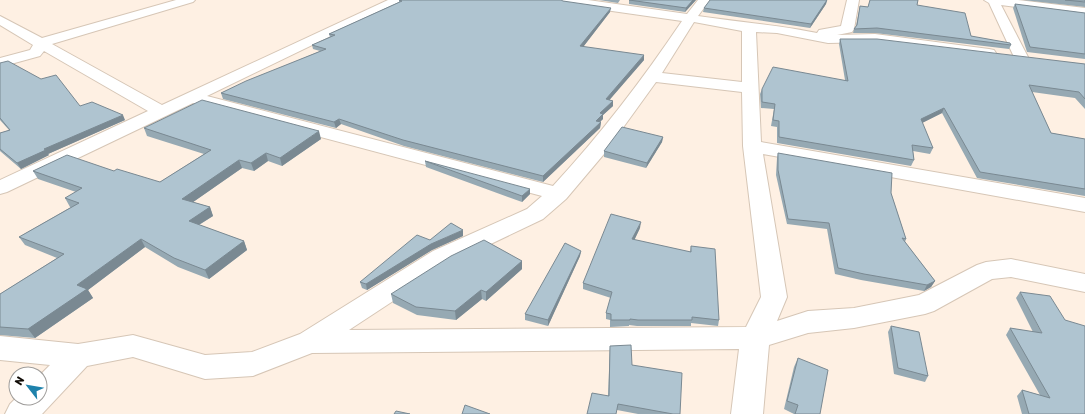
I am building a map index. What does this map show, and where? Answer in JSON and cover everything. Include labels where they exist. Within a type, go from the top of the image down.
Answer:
[{"type":"street","points":[[0,63],[35,53],[41,43],[189,0]]},
{"type":"street","points":[[0,188],[191,96],[397,0]]},
{"type":"street","points":[[563,0],[749,28],[776,29],[828,39],[875,38],[1035,59]]},
{"type":"street","points":[[0,348],[78,356],[133,346],[205,367],[253,364],[310,342],[442,257],[535,214],[558,194],[597,150],[652,78],[690,18],[704,0]]},
{"type":"street","points":[[809,35],[847,29],[853,0]]},
{"type":"street","points":[[992,0],[1021,57]]},
{"type":"street","points":[[992,0],[1085,12]]},
{"type":"street","points":[[0,20],[160,111]]},
{"type":"street","points":[[747,414],[755,338],[774,297],[752,146],[749,28]]},
{"type":"street","points":[[652,78],[750,88]]},
{"type":"street","points":[[191,96],[558,194]]},
{"type":"street","points":[[752,146],[1085,205]]},
{"type":"street","points":[[310,342],[755,338],[808,322],[854,318],[925,304],[986,271],[1011,268],[1085,283]]},
{"type":"street","points":[[48,387],[78,356]]},
{"type":"street","points":[[21,414],[29,406]]},
{"type":"building","points":[[399,0],[561,0],[611,8],[580,46],[644,55],[606,99],[613,101],[600,113],[603,114],[596,121],[601,122],[543,176],[403,140],[339,119],[334,122],[221,93],[246,81],[326,49],[312,45],[335,35],[329,34],[402,1]]},
{"type":"building","points":[[629,0],[693,0],[686,8]]},
{"type":"building","points":[[710,0],[827,0],[811,24],[704,8]]},
{"type":"building","points":[[870,0],[918,0],[917,5],[965,13],[971,36],[1010,43],[1011,45],[877,28],[854,29],[857,25],[860,6],[868,7]]},
{"type":"building","points":[[1065,0],[1085,0],[1085,2]]},
{"type":"building","points":[[1015,4],[1085,13],[1085,54],[1030,47]]},
{"type":"building","points":[[840,39],[877,39],[1085,64],[1085,99],[1079,92],[1029,85],[1051,133],[1085,139],[1085,189],[980,172],[944,108],[921,119],[933,148],[912,145],[914,160],[779,137],[779,121],[773,120],[775,104],[762,102],[762,89],[773,67],[848,81]]},
{"type":"building","points":[[8,61],[41,79],[56,75],[80,106],[92,102],[123,115],[44,149],[46,150],[17,163],[0,149],[0,133],[10,130],[0,118],[0,63]]},
{"type":"building","points":[[202,100],[319,131],[280,158],[266,153],[251,163],[239,160],[182,199],[210,207],[189,221],[244,241],[205,270],[174,258],[141,239],[77,285],[87,289],[28,329],[0,327],[0,294],[64,254],[19,237],[79,203],[65,198],[82,188],[33,171],[67,155],[114,171],[117,169],[160,182],[211,150],[144,128]]},
{"type":"building","points":[[622,127],[663,137],[647,163],[604,151]]},
{"type":"building","points":[[778,153],[892,173],[891,193],[906,239],[902,238],[935,281],[927,285],[838,268],[829,223],[788,219],[778,170]]},
{"type":"building","points":[[425,161],[530,189],[522,196]]},
{"type":"building","points":[[611,214],[641,222],[632,239],[691,252],[691,246],[715,249],[719,320],[692,317],[692,320],[611,320],[611,314],[606,313],[612,292],[583,283]]},
{"type":"building","points":[[451,223],[463,230],[431,244],[366,284],[360,282],[417,235],[430,240]]},
{"type":"building","points":[[484,240],[522,261],[486,292],[481,290],[455,311],[416,307],[391,294],[451,256]]},
{"type":"building","points":[[565,243],[581,251],[548,320],[525,314]]},
{"type":"building","points":[[1020,292],[1050,296],[1065,320],[1085,326],[1085,414],[1029,414],[1022,390],[1050,398],[1010,328],[1042,333]]},
{"type":"building","points":[[891,326],[919,332],[928,376],[898,368]]},
{"type":"building","points":[[631,345],[632,365],[682,373],[680,414],[618,404],[616,414],[587,414],[592,393],[609,396],[610,346]]},
{"type":"building","points":[[798,358],[828,370],[820,414],[795,414],[798,405],[787,401]]},
{"type":"building","points":[[465,405],[490,414],[462,414]]},
{"type":"building","points":[[396,411],[410,414],[394,414]]}]
